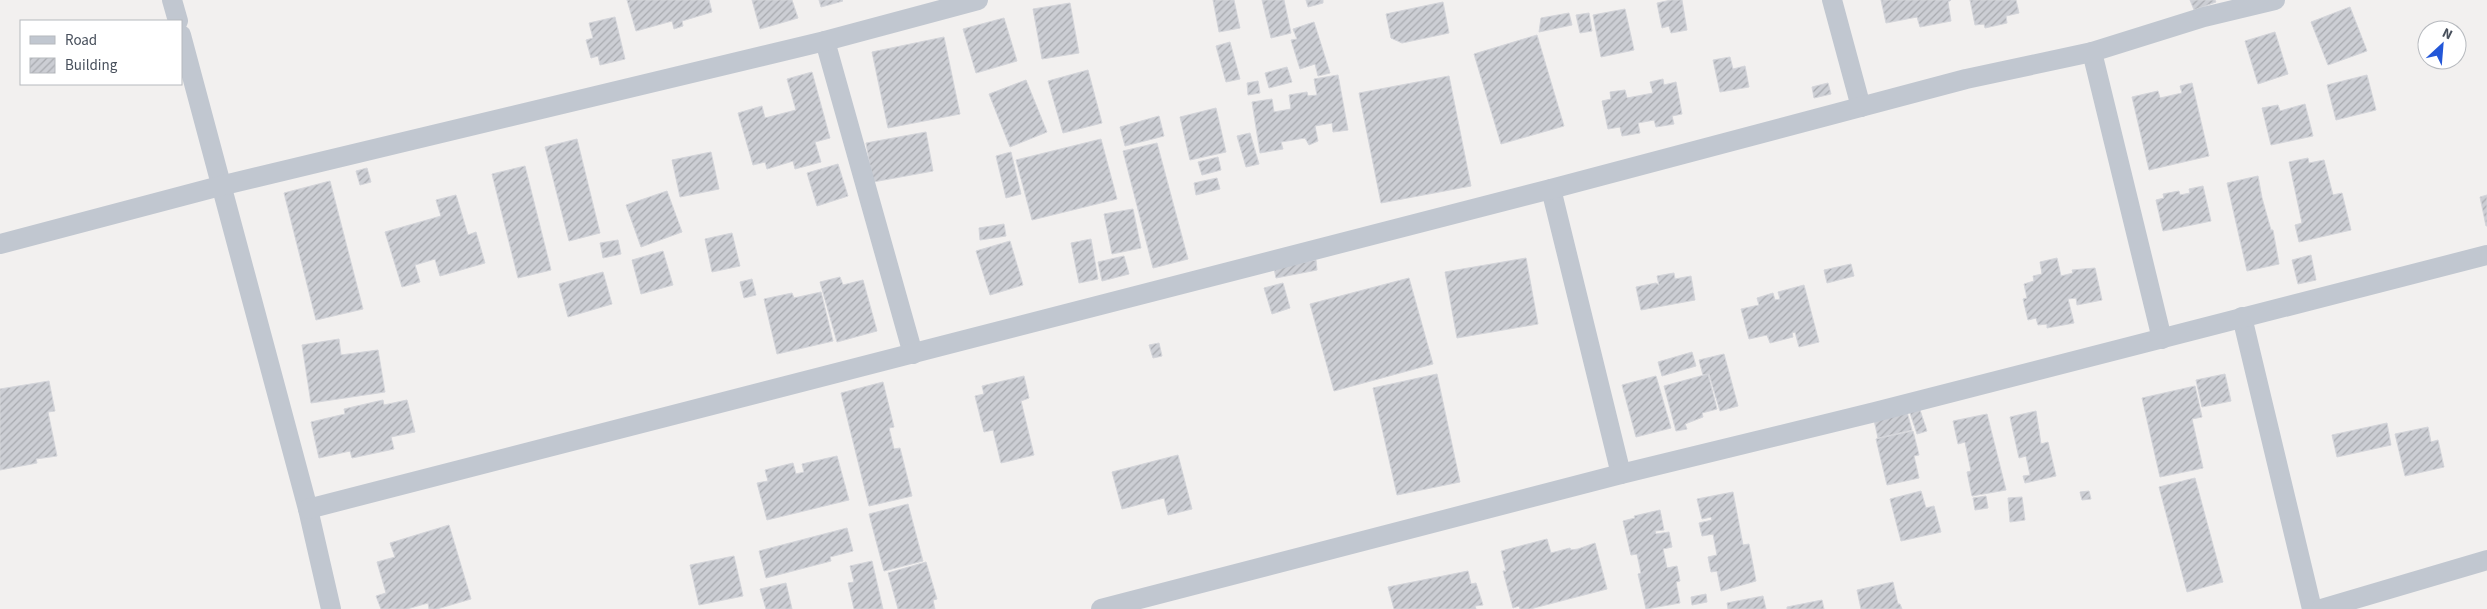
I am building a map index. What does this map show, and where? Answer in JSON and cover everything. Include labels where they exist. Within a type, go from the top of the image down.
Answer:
[{"type":"street","points":[[172,0],[178,20]]},
{"type":"street","points":[[0,244],[220,186],[825,41],[951,4],[978,0]]},
{"type":"street","points":[[1832,0],[1860,107]]},
{"type":"street","points":[[308,508],[1551,189],[1966,79],[2092,52],[2204,17],[2276,0]]},
{"type":"street","points":[[182,39],[308,508],[331,609]]},
{"type":"street","points":[[825,41],[913,354]]},
{"type":"street","points":[[2092,52],[2162,339]]},
{"type":"street","points":[[1551,189],[1621,474]]},
{"type":"street","points":[[1101,609],[1621,474],[2162,339],[2487,255]]},
{"type":"street","points":[[2242,317],[2312,609]]},
{"type":"street","points":[[2321,609],[2487,560]]},
{"type":"building","points":[[627,0],[709,0],[712,12],[682,21],[683,26],[674,29],[672,21],[636,31]]},
{"type":"building","points":[[752,0],[792,0],[798,18],[760,29]]},
{"type":"building","points":[[819,0],[842,0],[843,1],[821,7]]},
{"type":"building","points":[[1213,0],[1234,0],[1240,28],[1219,32]]},
{"type":"building","points":[[1262,0],[1284,0],[1291,33],[1271,38]]},
{"type":"building","points":[[1306,0],[1323,0],[1323,3],[1308,7]]},
{"type":"building","points":[[1682,0],[1687,30],[1671,33],[1669,26],[1662,28],[1657,3]]},
{"type":"building","points":[[1881,0],[1951,0],[1948,2],[1951,21],[1920,27],[1917,17],[1886,23]]},
{"type":"building","points":[[1970,0],[2016,0],[2019,13],[2006,16],[2007,23],[1985,28],[1984,24],[1975,25]]},
{"type":"building","points":[[2190,0],[2215,0],[2216,2],[2194,10]]},
{"type":"building","points":[[1443,2],[1449,33],[1402,43],[1391,38],[1386,14]]},
{"type":"building","points":[[1070,3],[1079,53],[1042,59],[1033,9]]},
{"type":"building","points":[[2350,7],[2367,51],[2328,65],[2311,22]]},
{"type":"building","points":[[1625,9],[1634,50],[1601,57],[1593,15]]},
{"type":"building","points":[[1569,13],[1572,25],[1539,32],[1541,18]]},
{"type":"building","points":[[1589,13],[1592,31],[1580,33],[1576,15]]},
{"type":"building","points":[[615,17],[625,59],[600,65],[598,56],[591,58],[586,40],[593,38],[589,23]]},
{"type":"building","points":[[1004,18],[1017,61],[976,73],[963,29]]},
{"type":"building","points":[[1314,22],[1330,73],[1318,76],[1315,64],[1300,69],[1291,40],[1297,39],[1293,29]]},
{"type":"building","points":[[2275,32],[2288,74],[2258,84],[2245,41]]},
{"type":"building","points":[[1537,35],[1564,126],[1501,144],[1474,54]]},
{"type":"building","points":[[944,37],[960,114],[888,128],[872,52]]},
{"type":"building","points":[[1230,42],[1240,79],[1226,82],[1216,46]]},
{"type":"building","points":[[1730,57],[1733,69],[1745,66],[1749,87],[1720,92],[1713,60]]},
{"type":"building","points":[[1287,67],[1292,82],[1269,88],[1265,73]]},
{"type":"building","points":[[1088,70],[1102,123],[1063,133],[1048,81]]},
{"type":"building","points":[[812,72],[830,138],[815,142],[821,162],[795,169],[793,161],[767,169],[765,162],[753,165],[738,113],[762,106],[765,118],[796,110],[787,79]]},
{"type":"building","points":[[1338,75],[1348,130],[1333,132],[1332,123],[1315,126],[1318,141],[1309,145],[1305,138],[1281,142],[1283,149],[1260,153],[1252,102],[1272,99],[1274,112],[1291,109],[1289,95],[1307,92],[1308,96],[1317,95],[1314,79]]},
{"type":"building","points":[[2367,75],[2376,110],[2336,120],[2327,85]]},
{"type":"building","points":[[1449,76],[1471,186],[1381,203],[1359,93]]},
{"type":"building","points":[[1663,79],[1664,85],[1676,82],[1682,114],[1672,116],[1674,124],[1656,127],[1654,120],[1638,123],[1640,133],[1622,136],[1620,127],[1608,129],[1602,101],[1611,99],[1610,92],[1625,90],[1627,98],[1653,93],[1650,82]]},
{"type":"building","points":[[1026,80],[1047,132],[1010,147],[989,94]]},
{"type":"building","points":[[1258,81],[1260,93],[1248,95],[1247,83]]},
{"type":"building","points":[[1828,83],[1831,94],[1814,98],[1812,87]]},
{"type":"building","points":[[2192,83],[2209,156],[2149,170],[2132,97],[2158,91],[2160,98],[2182,93],[2180,86]]},
{"type":"building","points":[[2305,104],[2313,136],[2271,145],[2262,108],[2278,105],[2280,111]]},
{"type":"building","points":[[1216,108],[1226,152],[1190,160],[1180,117]]},
{"type":"building","points":[[1159,116],[1164,136],[1125,146],[1120,127]]},
{"type":"building","points":[[926,132],[933,171],[873,182],[866,143]]},
{"type":"building","points":[[1250,133],[1259,164],[1246,167],[1237,136]]},
{"type":"building","points":[[577,139],[600,233],[569,241],[545,147]]},
{"type":"building","points":[[1101,139],[1117,199],[1032,220],[1016,160]]},
{"type":"building","points":[[1157,143],[1188,259],[1153,268],[1123,151]]},
{"type":"building","points":[[711,152],[719,189],[680,197],[672,160]]},
{"type":"building","points":[[1011,152],[1021,194],[1006,198],[996,156]]},
{"type":"building","points":[[1218,157],[1221,170],[1202,175],[1198,162]]},
{"type":"building","points":[[2308,158],[2309,163],[2324,160],[2333,195],[2342,193],[2351,230],[2299,242],[2295,225],[2302,223],[2289,162]]},
{"type":"building","points":[[838,164],[848,196],[817,206],[807,173]]},
{"type":"building","points":[[525,166],[551,270],[518,278],[492,174]]},
{"type":"building","points":[[367,168],[371,182],[360,185],[356,171]]},
{"type":"building","points":[[2258,176],[2262,198],[2271,230],[2273,230],[2279,264],[2247,271],[2227,183]]},
{"type":"building","points":[[1217,178],[1220,189],[1196,195],[1194,183]]},
{"type":"building","points":[[330,181],[363,309],[316,320],[284,193]]},
{"type":"building","points":[[2203,186],[2211,221],[2163,231],[2156,200],[2164,198],[2163,194],[2179,191],[2180,195],[2190,193],[2189,189]]},
{"type":"building","points":[[667,191],[682,232],[641,247],[626,205]]},
{"type":"building","points":[[456,195],[468,235],[476,232],[485,263],[440,276],[435,259],[415,265],[420,282],[402,287],[385,232],[441,216],[436,200]]},
{"type":"building","points":[[2487,195],[2487,226],[2486,226],[2480,197]]},
{"type":"building","points":[[1133,209],[1141,248],[1112,254],[1104,214]]},
{"type":"building","points":[[1004,224],[1006,236],[980,240],[979,228]]},
{"type":"building","points":[[732,233],[740,266],[712,272],[705,239]]},
{"type":"building","points":[[1091,239],[1098,279],[1079,283],[1071,243]]},
{"type":"building","points":[[618,240],[621,254],[603,258],[600,243]]},
{"type":"building","points":[[1010,241],[1023,285],[990,295],[976,251]]},
{"type":"building","points":[[663,251],[673,285],[641,294],[632,260]]},
{"type":"building","points":[[2311,255],[2316,280],[2298,284],[2292,260]]},
{"type":"building","points":[[1124,256],[1129,274],[1102,281],[1098,262]]},
{"type":"building","points":[[1526,258],[1538,324],[1457,338],[1445,272]]},
{"type":"building","points":[[2057,258],[2061,276],[2073,273],[2072,270],[2095,268],[2102,300],[2077,305],[2076,298],[2068,299],[2074,323],[2047,328],[2047,324],[2038,325],[2036,318],[2028,320],[2023,299],[2027,298],[2024,284],[2034,281],[2033,276],[2042,274],[2040,262]]},
{"type":"building","points":[[1316,260],[1317,270],[1276,278],[1274,268]]},
{"type":"building","points":[[1851,264],[1854,276],[1827,283],[1824,270]]},
{"type":"building","points":[[603,272],[612,304],[568,317],[559,284]]},
{"type":"building","points":[[1674,273],[1675,279],[1691,276],[1695,300],[1641,310],[1636,287],[1656,283],[1659,285],[1657,276]]},
{"type":"building","points":[[840,277],[843,285],[863,280],[877,331],[837,342],[820,282]]},
{"type":"building","points":[[1409,278],[1433,364],[1334,391],[1310,304]]},
{"type":"building","points":[[752,279],[756,295],[744,298],[740,282]]},
{"type":"building","points":[[1283,283],[1290,308],[1272,314],[1264,288]]},
{"type":"building","points":[[1804,285],[1819,342],[1799,347],[1795,332],[1792,333],[1793,337],[1770,343],[1767,335],[1749,339],[1741,309],[1759,305],[1757,298],[1773,293],[1775,300],[1780,299],[1778,292]]},
{"type":"building","points":[[821,292],[833,341],[777,354],[764,299],[792,293],[794,298]]},
{"type":"building","points":[[339,339],[341,355],[378,350],[385,392],[311,403],[302,345]]},
{"type":"building","points":[[1159,343],[1162,356],[1153,358],[1149,345]]},
{"type":"building","points":[[1692,352],[1696,366],[1662,376],[1658,362]]},
{"type":"building","points":[[1724,354],[1738,406],[1720,411],[1709,374],[1703,375],[1699,360]]},
{"type":"building","points":[[1437,374],[1460,482],[1397,495],[1373,388]]},
{"type":"building","points":[[1708,374],[1717,409],[1702,413],[1703,417],[1685,424],[1687,429],[1676,431],[1664,386]]},
{"type":"building","points":[[2225,374],[2231,401],[2202,407],[2196,380]]},
{"type":"building","points":[[1024,376],[1029,398],[1021,401],[1034,455],[1001,463],[993,430],[984,432],[975,396],[984,394],[982,386]]},
{"type":"building","points":[[1656,376],[1671,428],[1636,437],[1622,385]]},
{"type":"building","points":[[49,381],[55,411],[48,412],[57,456],[36,459],[37,463],[0,470],[0,389]]},
{"type":"building","points":[[883,382],[894,427],[889,428],[894,449],[900,448],[912,496],[869,506],[841,393]]},
{"type":"building","points":[[2195,386],[2202,417],[2192,419],[2203,468],[2160,477],[2142,398]]},
{"type":"building","points":[[383,400],[384,405],[407,400],[415,432],[391,437],[394,449],[352,458],[350,451],[319,458],[311,422],[345,414],[344,409]]},
{"type":"building","points":[[1919,407],[1927,431],[1917,434],[1909,410]]},
{"type":"building","points":[[2036,411],[2041,444],[2048,442],[2056,476],[2025,483],[2023,476],[2030,475],[2026,456],[2019,458],[2010,417]]},
{"type":"building","points":[[1907,412],[1912,430],[1878,438],[1874,420]]},
{"type":"building","points":[[1987,414],[2006,490],[1972,496],[1967,472],[1971,471],[1965,442],[1958,444],[1953,421]]},
{"type":"building","points":[[2387,423],[2391,445],[2337,457],[2332,435]]},
{"type":"building","points":[[2428,427],[2431,442],[2438,440],[2444,467],[2405,476],[2395,434]]},
{"type":"building","points":[[1913,431],[1919,455],[1914,456],[1919,478],[1887,485],[1876,439]]},
{"type":"building","points":[[1178,455],[1192,509],[1168,515],[1164,498],[1122,509],[1112,472]]},
{"type":"building","points":[[837,456],[849,500],[767,520],[757,483],[768,481],[765,470],[793,463],[796,474],[804,472],[802,464]]},
{"type":"building","points":[[2195,478],[2223,582],[2187,592],[2159,487]]},
{"type":"building","points":[[1921,491],[1926,508],[1934,506],[1941,532],[1901,541],[1890,499]]},
{"type":"building","points":[[2089,491],[2091,499],[2082,500],[2080,492]]},
{"type":"building","points":[[1733,492],[1743,545],[1749,544],[1756,581],[1721,591],[1717,571],[1711,572],[1708,557],[1717,555],[1713,534],[1702,536],[1699,523],[1712,520],[1711,517],[1702,519],[1697,499]]},
{"type":"building","points":[[1986,496],[1988,508],[1975,510],[1973,498]]},
{"type":"building","points":[[2022,497],[2025,520],[2010,522],[2008,498]]},
{"type":"building","points":[[908,504],[923,561],[884,571],[869,514]]},
{"type":"building","points":[[1660,510],[1664,530],[1655,531],[1656,534],[1669,532],[1672,547],[1663,549],[1667,568],[1677,566],[1680,581],[1676,582],[1680,603],[1646,609],[1638,574],[1641,573],[1637,554],[1631,555],[1623,521],[1635,518],[1634,516]]},
{"type":"building","points":[[449,525],[471,599],[437,609],[429,609],[428,603],[407,609],[381,609],[376,596],[386,593],[377,562],[395,557],[390,543]]},
{"type":"building","points":[[847,528],[853,551],[830,557],[831,561],[766,578],[759,551]]},
{"type":"building","points":[[1547,539],[1551,553],[1570,548],[1571,550],[1578,549],[1595,543],[1607,589],[1530,609],[1520,609],[1519,606],[1513,608],[1503,571],[1506,571],[1501,551]]},
{"type":"building","points":[[734,556],[743,596],[699,605],[690,565]]},
{"type":"building","points":[[872,561],[883,609],[854,609],[848,583],[854,582],[850,566]]},
{"type":"building","points":[[926,562],[937,599],[933,600],[935,609],[898,609],[888,573]]},
{"type":"building","points":[[1468,571],[1471,584],[1476,583],[1483,605],[1475,606],[1476,609],[1394,609],[1388,587]]},
{"type":"building","points":[[1893,582],[1898,604],[1900,604],[1902,609],[1861,609],[1857,590]]},
{"type":"building","points":[[786,583],[792,609],[766,609],[760,589]]},
{"type":"building","points":[[1706,594],[1707,602],[1692,605],[1691,597]]},
{"type":"building","points":[[1763,596],[1766,609],[1728,609],[1727,603]]},
{"type":"building","points":[[1822,600],[1824,609],[1787,609],[1787,607]]}]
